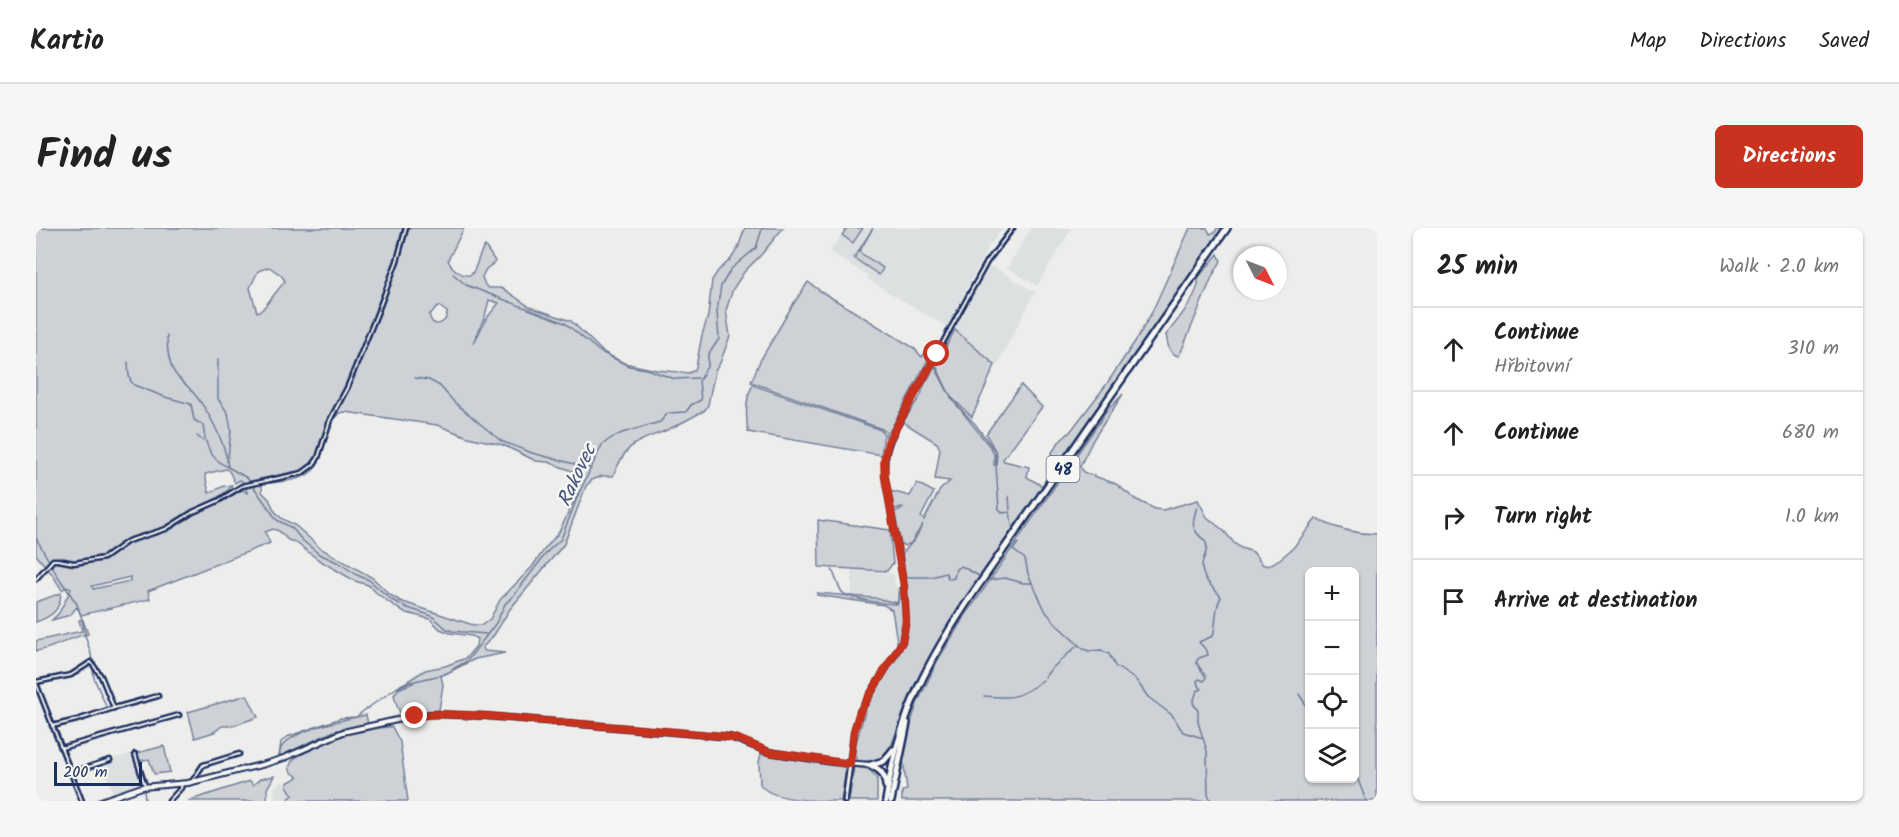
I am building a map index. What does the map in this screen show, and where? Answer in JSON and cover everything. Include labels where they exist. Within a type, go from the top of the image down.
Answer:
[{"type":"highway","name":"48","points":[[871,765],[887,759],[892,753],[922,676],[949,628],[1229,228]]},
{"type":"highway","name":"48","points":[[888,800],[909,718],[920,688],[939,652],[974,597],[1229,228]]},
{"type":"highway","name":"48","points":[[888,800],[900,735]]},
{"type":"highway","points":[[871,765],[884,774],[888,800]]},
{"type":"main road","points":[[101,801],[145,786],[182,784],[280,760],[343,732],[431,714],[486,716],[730,737],[769,752],[871,765]]},
{"type":"street","points":[[36,579],[53,561],[74,563],[104,558],[128,541],[166,529],[242,486],[302,473],[313,465],[318,458],[330,420],[347,388],[397,261],[406,228]]},
{"type":"street","points":[[845,801],[854,731],[860,711],[902,642],[906,621],[904,586],[885,477],[886,450],[987,262],[1013,228]]},
{"type":"street","points":[[82,801],[36,683],[71,675],[92,662],[101,676],[114,708]]},
{"type":"street","points":[[52,726],[158,696]]},
{"type":"street","points":[[61,748],[179,715]]},
{"type":"street","points":[[135,754],[145,786]]},
{"type":"street","points":[[191,782],[203,765],[239,754]]},
{"type":"street","points":[[70,772],[110,760]]},
{"type":"street","points":[[169,801],[182,784]]},
{"type":"shaded area","points":[[36,228],[403,228],[398,245],[402,247],[407,228],[464,228],[448,260],[457,271],[464,275],[471,275],[485,246],[495,261],[486,269],[482,277],[489,288],[505,290],[530,307],[571,321],[603,352],[624,363],[657,370],[689,373],[696,367],[708,316],[712,280],[738,248],[745,228],[783,228],[744,272],[733,289],[726,310],[730,336],[715,371],[705,410],[672,428],[634,444],[623,455],[613,476],[602,476],[592,480],[586,486],[564,544],[510,609],[494,635],[482,648],[485,651],[505,653],[475,659],[441,676],[443,685],[439,710],[402,716],[394,695],[398,689],[413,683],[410,682],[397,688],[425,670],[466,658],[476,646],[477,639],[472,636],[450,633],[440,629],[430,619],[403,612],[368,585],[355,581],[319,560],[295,542],[288,540],[279,531],[273,529],[265,532],[270,543],[148,591],[150,599],[81,615],[77,607],[70,615],[52,620],[59,613],[71,589],[66,587],[62,590],[36,555]],"holes":[[[269,267],[281,275],[285,281],[262,310],[257,312],[250,288],[258,271]],[[489,300],[499,303],[486,319],[473,343],[485,316]],[[439,306],[447,312],[443,322],[438,324],[432,322],[429,315]],[[345,412],[437,425],[468,437],[503,445],[536,461],[548,462],[578,473],[577,495],[559,532],[532,567],[500,600],[490,619],[482,625],[473,625],[400,601],[389,594],[373,578],[320,548],[274,510],[269,499],[262,492],[262,484],[298,479],[311,472],[316,467],[339,413]],[[226,469],[235,483],[240,480],[247,485],[245,487],[248,494],[243,490],[240,491],[215,505],[194,513],[173,528],[138,540],[138,536],[161,529],[200,508],[232,485],[209,493],[205,474]],[[130,577],[130,581],[93,589],[92,586]]]},
{"type":"shaded area","points":[[846,228],[1003,228],[989,246],[947,327],[867,279],[868,276],[830,252]]},
{"type":"shaded area","points":[[847,228],[863,228],[853,243],[842,235]]},
{"type":"shaded area","points":[[873,228],[859,252],[883,268],[879,275],[854,258]]},
{"type":"shaded area","points":[[1031,228],[1072,228],[1037,286],[1007,268]]},
{"type":"shaded area","points":[[1190,228],[1207,228],[1210,234],[1217,228],[1224,228],[947,627],[915,685],[889,751],[878,760],[858,762],[854,754],[855,746],[866,708],[899,654],[892,610],[884,605],[817,595],[817,593],[874,598],[898,603],[898,589],[905,582],[902,554],[915,539],[923,524],[911,543],[905,546],[901,544],[894,512],[903,508],[894,509],[890,491],[910,496],[917,483],[934,492],[921,517],[924,520],[940,490],[950,481],[935,479],[940,449],[937,443],[903,422],[921,395],[935,367],[948,392],[936,365],[955,330],[995,365],[972,417],[950,396],[990,447],[994,454],[994,465],[996,465],[997,454],[986,434],[1021,385],[1042,407],[1003,459],[1029,467],[1027,477],[1042,486],[1058,459],[1051,454],[1106,385],[1138,337],[1152,312]]},
{"type":"shaded area","points":[[1218,254],[1221,261],[1212,277],[1181,352],[1179,356],[1175,355],[1169,348],[1166,335],[1192,299],[1198,278]]},
{"type":"shaded area","points":[[988,267],[994,267],[1035,292],[997,366],[955,330]]},
{"type":"shaded area","points":[[808,282],[914,348],[922,357],[927,350],[932,352],[886,438],[886,432],[882,429],[751,382],[760,361]]},
{"type":"shaded area","points":[[753,385],[881,430],[884,434],[881,455],[748,432],[747,401]]},
{"type":"shaded area","points":[[1123,394],[1094,438],[1080,466],[1083,472],[1116,484],[1135,499],[1155,509],[1163,510],[1198,500],[1207,517],[1234,543],[1253,552],[1262,564],[1268,566],[1293,548],[1316,519],[1346,530],[1377,534],[1377,801],[902,801],[902,791],[907,790],[902,751],[917,704],[938,660],[963,619],[1107,411]]},
{"type":"shaded area","points":[[818,520],[890,530],[893,563],[887,571],[819,567]]},
{"type":"shaded area","points":[[852,569],[894,574],[898,603],[852,596]]},
{"type":"shaded area","points":[[61,593],[57,609],[36,622],[36,602]]},
{"type":"shaded area","points":[[79,620],[83,620],[88,634],[36,651],[36,641],[82,631]]},
{"type":"shaded area","points":[[247,695],[258,717],[232,726],[222,726],[214,732],[195,738],[188,712]]},
{"type":"shaded area","points":[[366,715],[368,724],[334,731],[280,756],[281,748],[300,734],[330,723]]},
{"type":"shaded area","points":[[392,727],[400,742],[408,801],[286,801],[293,795],[287,783],[298,777],[289,768],[296,757],[341,735]]},
{"type":"shaded area","points":[[164,746],[170,772],[154,774],[149,759],[138,761],[137,753]]},
{"type":"shaded area","points":[[134,753],[143,784],[113,793],[103,764]]},
{"type":"shaded area","points":[[761,754],[842,766],[846,770],[841,801],[796,799],[765,790],[760,784]]},
{"type":"shaded area","points":[[854,767],[868,769],[877,777],[877,801],[849,801]]},
{"type":"shaded area","points":[[274,776],[267,789],[267,801],[188,801],[250,781],[253,785],[260,779]]},
{"type":"shaded area","points":[[282,781],[293,795],[286,801],[278,801],[275,799],[274,788]]},
{"type":"waterway","name":"Rakovec","points":[[453,669],[467,661],[496,623],[505,604],[548,551],[561,539],[579,493],[602,445],[622,433],[660,422],[668,413],[686,412],[691,405],[701,400],[699,381],[708,365],[708,355],[719,339],[717,312],[721,286],[731,269],[756,248],[764,228]]},
{"type":"waterway","points":[[453,274],[466,285],[565,323],[599,351],[629,366],[675,379],[698,378]]},
{"type":"waterway","points":[[167,336],[173,371],[188,386],[209,415],[224,447],[228,467],[247,478],[277,520],[292,528],[319,554],[369,580],[392,600],[432,616],[452,631],[486,634]]},
{"type":"waterway","points":[[218,360],[218,399],[228,413],[231,430],[228,457]]},
{"type":"waterway","points":[[128,362],[129,377],[134,385],[191,404],[194,420],[203,425],[209,450],[216,460],[228,467]]},
{"type":"waterway","points":[[933,363],[954,402],[975,424],[995,451],[999,509],[1003,513],[1010,512],[1013,531]]},
{"type":"waterway","points":[[415,378],[429,380],[440,386],[454,402],[501,441],[532,453],[590,468]]},
{"type":"waterway","points":[[197,436],[203,441]]},
{"type":"waterway","points":[[1009,496],[1010,510]]},
{"type":"waterway","points":[[1197,506],[1194,526],[1207,546],[1202,563],[1203,571],[1206,580],[1221,597],[1217,606],[1213,636],[1199,642],[1208,655],[1199,658],[1196,662],[1206,677],[1204,681],[1199,679],[1197,681],[1202,689],[1197,691],[1193,703],[1198,711],[1198,722],[1207,751],[1208,794],[1211,801]]},
{"type":"waterway","points":[[36,538],[77,604],[91,654],[94,678],[106,706]]},
{"type":"waterway","points":[[1018,543],[1013,550],[1025,559],[1028,574],[1046,612],[1059,627],[1083,649],[1101,650],[1109,654],[1115,666],[1136,680],[1148,697],[1172,715],[1183,732],[1203,738]]},
{"type":"waterway","points":[[905,580],[906,577],[931,577],[946,573],[951,579],[954,578],[956,569],[961,566],[981,577]]},
{"type":"waterway","points":[[832,570],[845,595],[868,601],[897,604],[903,583]]},
{"type":"waterway","points":[[989,580],[1005,578],[1032,583]]},
{"type":"waterway","points":[[1045,677],[1078,645]]},
{"type":"waterway","name":"Rakovec","points":[[443,674],[452,672]]},
{"type":"waterway","name":"Rakovec","points":[[279,757],[281,742],[287,737],[341,718],[357,717],[402,684],[441,675]]},
{"type":"waterway","points":[[984,696],[1015,696],[1028,691],[1043,680]]},
{"type":"waterway","points":[[1299,694],[1305,704]]},
{"type":"waterway","points":[[1359,782],[1366,801]]},
{"type":"waterway","points":[[144,788],[145,801]]},
{"type":"route","points":[[415,716],[439,714],[486,716],[723,736],[738,739],[769,752],[850,764],[854,731],[860,711],[902,642],[906,621],[904,586],[885,477],[886,450],[888,442],[937,354]]}]
